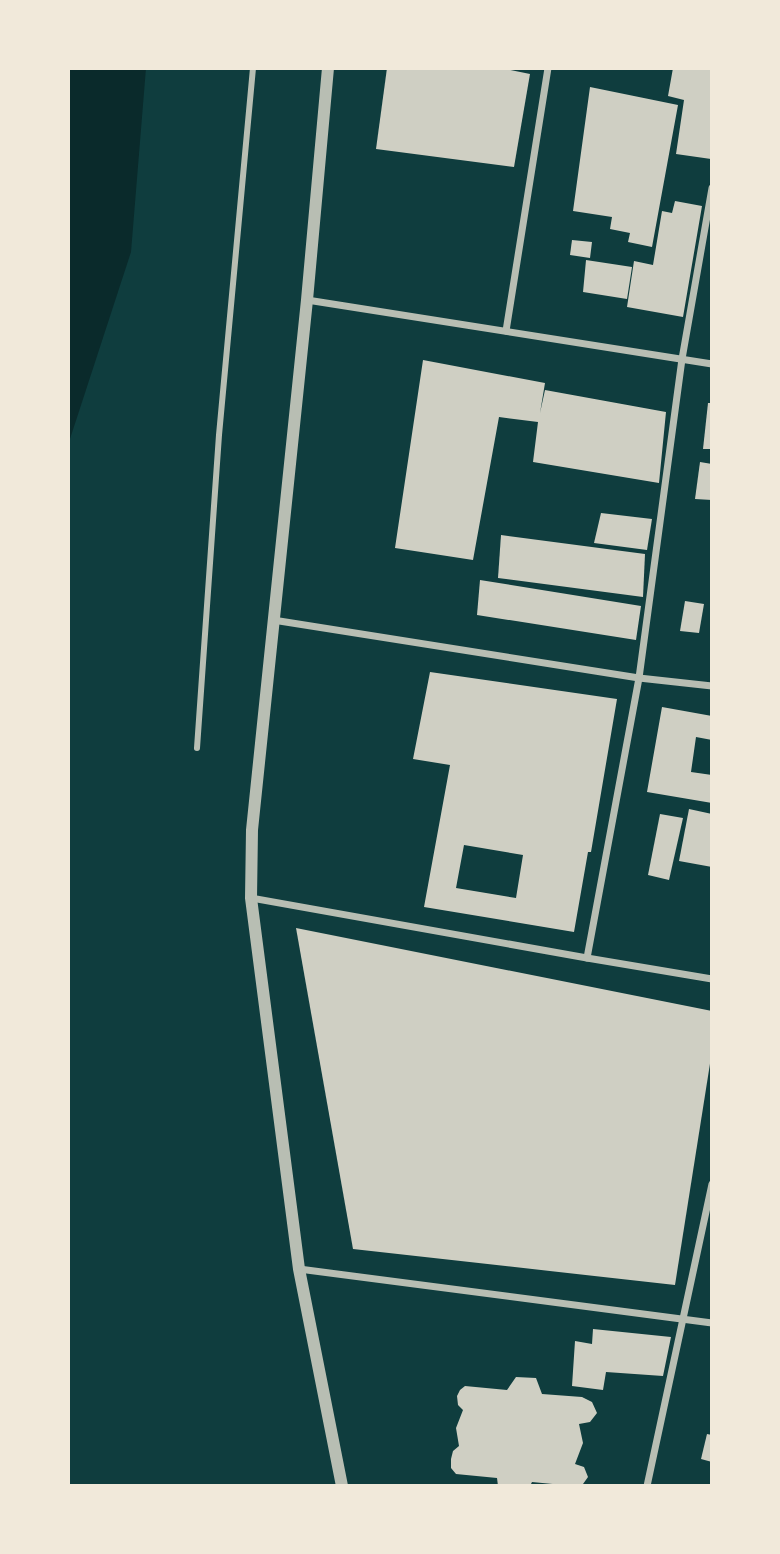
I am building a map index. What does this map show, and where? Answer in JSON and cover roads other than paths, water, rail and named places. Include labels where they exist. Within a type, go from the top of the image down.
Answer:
[{"type":"street","points":[[197,748],[219,435],[253,68]]},
{"type":"street","points":[[328,68],[307,300],[252,830],[251,898],[299,1269],[342,1486]]},
{"type":"street","points":[[506,331],[548,68]]},
{"type":"street","points":[[587,958],[639,678],[682,359],[712,188]]},
{"type":"street","points":[[307,300],[712,364]]},
{"type":"street","points":[[274,620],[639,678],[712,686]]},
{"type":"street","points":[[251,898],[712,979]]},
{"type":"street","points":[[648,1486],[712,1184]]},
{"type":"street","points":[[299,1269],[712,1323]]},
{"type":"water","points":[[68,68],[146,68],[131,252],[68,445]]}]
